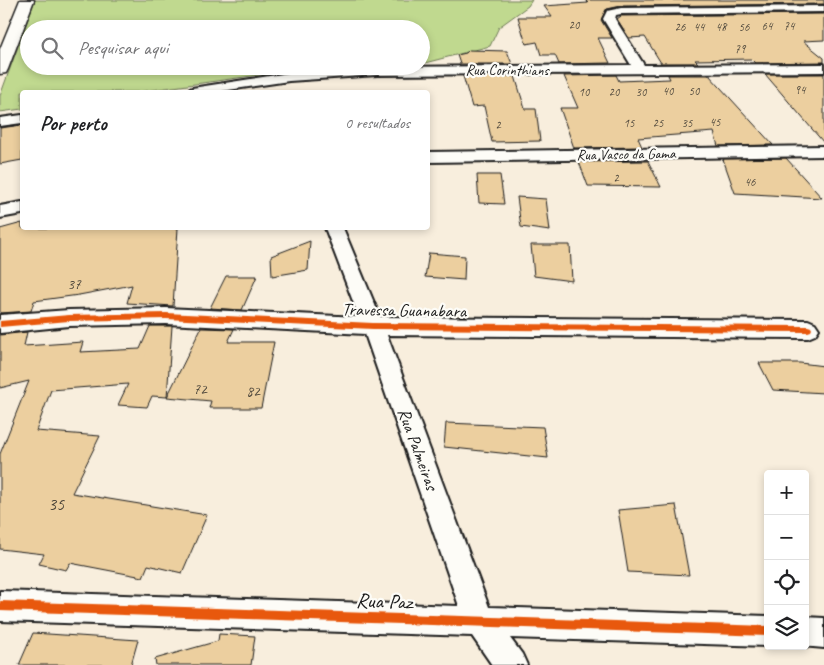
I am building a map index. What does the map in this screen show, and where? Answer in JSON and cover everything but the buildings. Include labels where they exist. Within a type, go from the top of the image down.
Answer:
[{"type":"street","points":[[2,61],[27,0]]},
{"type":"street","points":[[640,70],[609,19],[611,14],[621,11],[824,9]]},
{"type":"street","name":"Rua Corinthians","points":[[430,71],[824,68]]},
{"type":"street","name":"Rua Corinthians","points":[[205,90],[289,77],[318,75]]},
{"type":"street","points":[[0,122],[20,119]]},
{"type":"street","name":"Rua Vasco da Gama","points":[[430,157],[824,151]]},
{"type":"street","points":[[0,212],[20,208]]},
{"type":"street","name":"Rua Palmeiras","points":[[335,230],[374,326],[479,621],[512,665]]},
{"type":"street","name":"Travessa Guanabara","points":[[0,324],[69,318],[166,316],[374,326],[808,329]]},
{"type":"street","name":"Rua Paz","points":[[0,606],[764,631]]},
{"type":"street","points":[[809,632],[824,633]]},
{"type":"green space","points":[[35,0],[532,0],[528,6],[499,27],[490,46],[430,62],[430,20],[28,20]]},
{"type":"green space","points":[[20,41],[20,75],[258,75],[152,90],[20,90],[20,109],[0,112],[0,96]]},
{"type":"cycle path","points":[[0,324],[69,318],[166,316],[373,326],[808,329]]},
{"type":"cycle path","points":[[0,606],[764,631]]}]
